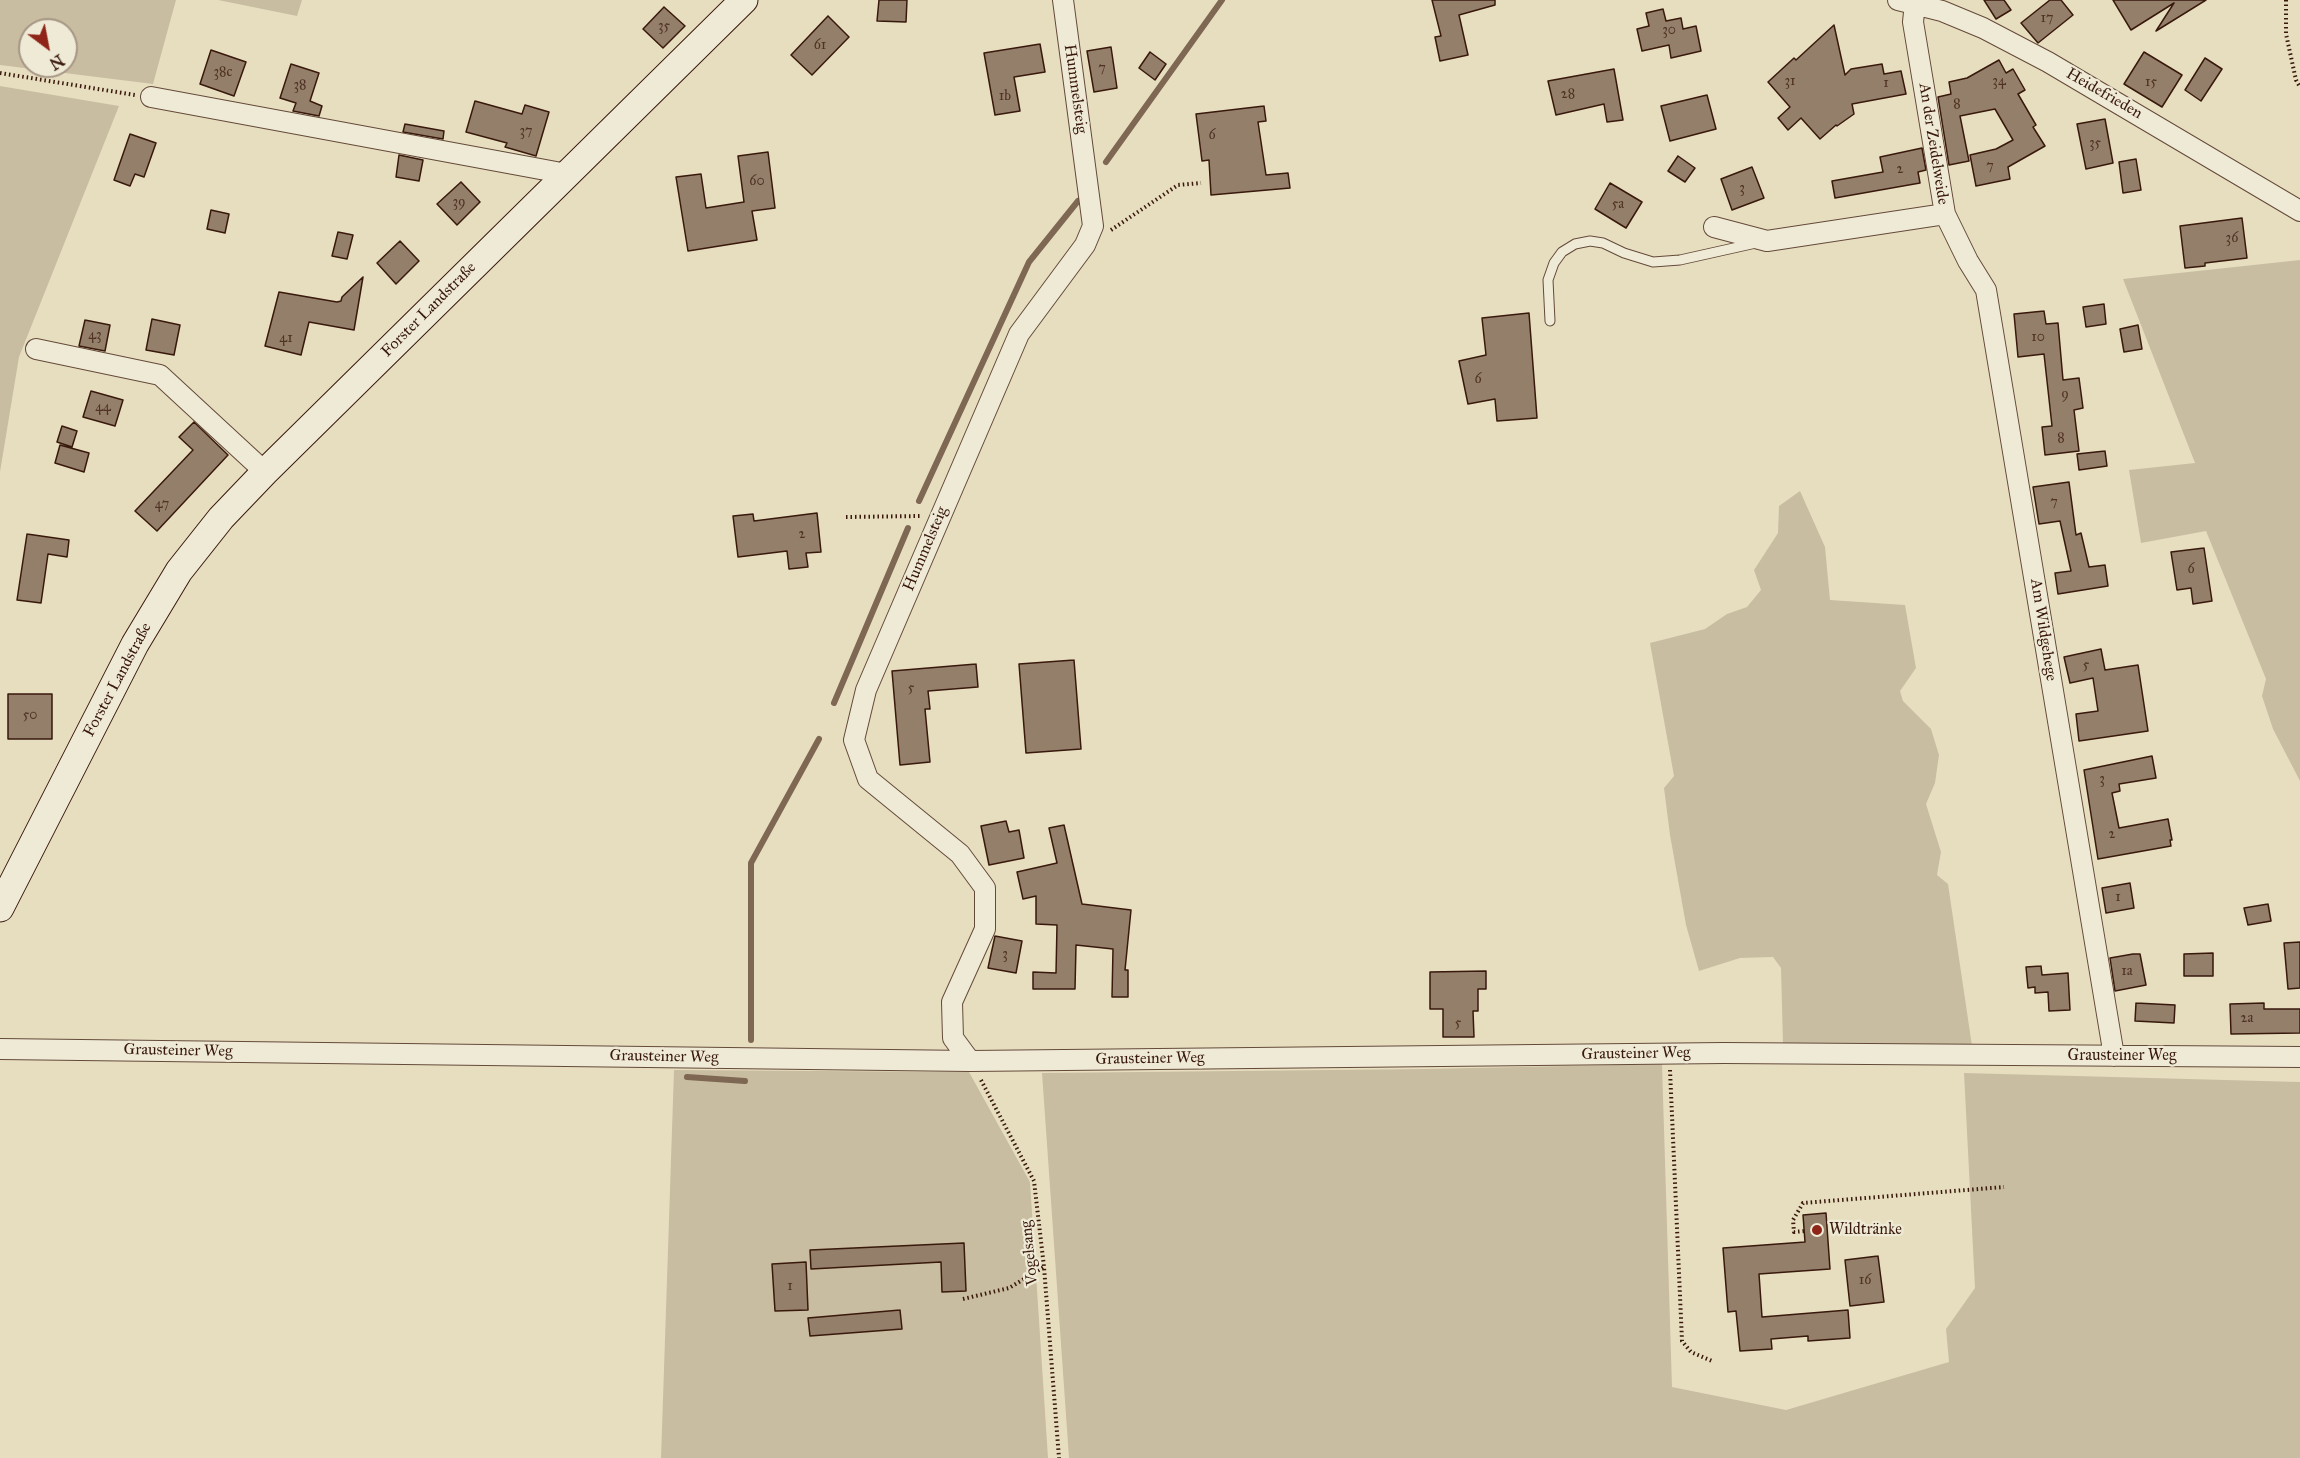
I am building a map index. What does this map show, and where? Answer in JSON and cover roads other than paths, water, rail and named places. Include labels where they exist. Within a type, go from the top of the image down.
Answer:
[{"type":"main road","name":"Forster Landstraße","points":[[0,908],[135,644],[179,571],[221,518],[744,0]]},
{"type":"street","name":"Hummelsteig","points":[[970,1060],[953,1038],[952,1002],[985,929],[985,888],[960,854],[868,779],[854,740],[866,690],[1019,334],[1085,245],[1093,226],[1063,0]]},
{"type":"street","name":"Heidefrieden","points":[[1906,2],[1983,28],[2048,62],[2300,211]]},
{"type":"street","name":"An der Zeidelweide","points":[[1714,227],[1767,241],[1945,214],[1913,22],[1906,2]]},
{"type":"street","points":[[151,97],[567,174]]},
{"type":"street","name":"Am Wildgehege","points":[[1945,214],[1968,261],[1986,290],[2114,1056]]},
{"type":"street","points":[[36,349],[160,375],[265,472]]},
{"type":"street","name":"Grausteiner Weg","points":[[0,1049],[970,1060],[1669,1054],[2300,1056]]},
{"type":"lane","name":"An der Zeidelweide","points":[[1550,321],[1548,280],[1554,263],[1562,252],[1575,244],[1590,241],[1603,243],[1624,254],[1653,262],[1680,260],[1767,241]]},
{"type":"waterway","points":[[1106,162],[1222,0]]},
{"type":"waterway","points":[[919,501],[1029,262],[1078,201]]},
{"type":"waterway","points":[[834,703],[908,528]]},
{"type":"waterway","points":[[751,1040],[751,863],[819,739]]},
{"type":"waterway","points":[[687,1077],[745,1081]]},
{"type":"place","name":"Wildtränke","points":[[1817,1230]]}]
